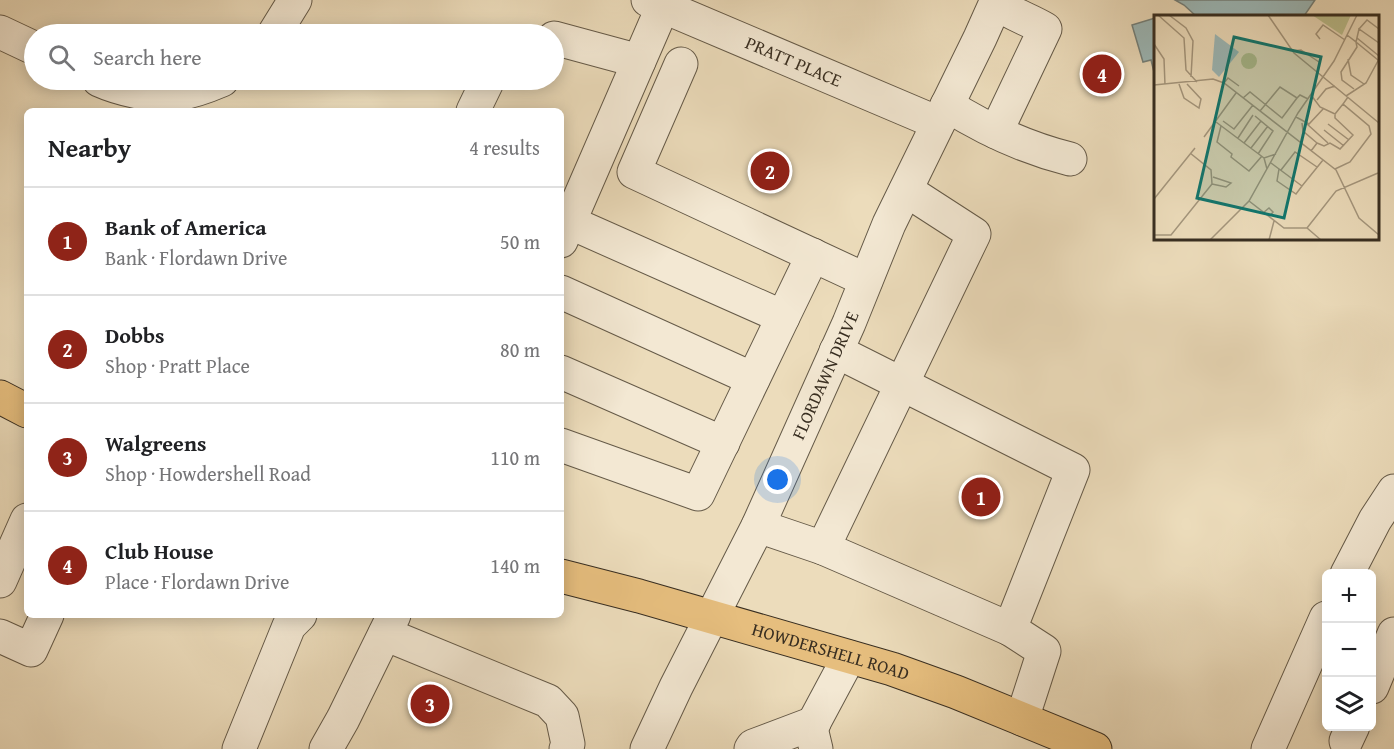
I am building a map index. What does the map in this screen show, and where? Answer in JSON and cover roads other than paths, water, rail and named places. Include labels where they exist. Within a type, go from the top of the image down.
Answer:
[{"type":"main road","points":[[0,397],[24,409]]},
{"type":"main road","name":"HOWDERSHELL ROAD","points":[[564,577],[892,669],[1022,719],[1062,743],[1095,749]]},
{"type":"street","points":[[280,24],[295,0]]},
{"type":"street","points":[[996,2],[1010,13],[1045,29],[996,132]]},
{"type":"street","name":"FLORDAWN DRIVE","points":[[647,749],[758,526],[836,351],[889,224],[996,2]]},
{"type":"street","points":[[655,3],[639,61],[565,232],[783,317]]},
{"type":"street","name":"PRATT PLACE","points":[[655,3],[943,114],[996,132],[1044,153],[1070,159]]},
{"type":"street","points":[[0,32],[24,43]]},
{"type":"street","points":[[564,41],[639,61]]},
{"type":"street","points":[[634,172],[681,64]]},
{"type":"street","points":[[117,90],[139,102],[176,95],[211,93]]},
{"type":"street","points":[[474,108],[483,90]]},
{"type":"street","points":[[598,157],[866,280]]},
{"type":"street","points":[[824,548],[974,234],[906,189]]},
{"type":"street","points":[[564,446],[698,495],[813,255]]},
{"type":"street","points":[[564,293],[753,379]]},
{"type":"street","points":[[836,351],[1073,470],[1010,629]]},
{"type":"street","points":[[564,373],[723,443]]},
{"type":"street","points":[[1349,569],[1375,520],[1392,501]]},
{"type":"street","points":[[758,526],[824,548],[1010,629],[1044,651],[1022,719]]},
{"type":"street","points":[[10,579],[24,530]]},
{"type":"street","points":[[0,636],[32,650],[46,618]]},
{"type":"street","points":[[240,749],[290,626],[297,618]]},
{"type":"street","points":[[326,749],[391,620],[548,700],[562,716],[568,744],[566,749]]},
{"type":"street","points":[[1268,749],[1324,623]]},
{"type":"street","points":[[1375,677],[1394,634]]},
{"type":"street","points":[[752,749],[753,746],[815,736],[849,657]]},
{"type":"water","points":[[1175,0],[1315,0],[1305,15],[1195,15]]},
{"type":"water","points":[[1154,19],[1154,72],[1151,60],[1143,62],[1132,25]]},
{"type":"place","name":"Club House","points":[[1102,74]]},
{"type":"place","name":"Dobbs","points":[[770,171]]},
{"type":"place","name":"Bank of America","points":[[981,497]]},
{"type":"place","name":"Walgreens","points":[[430,704]]}]
